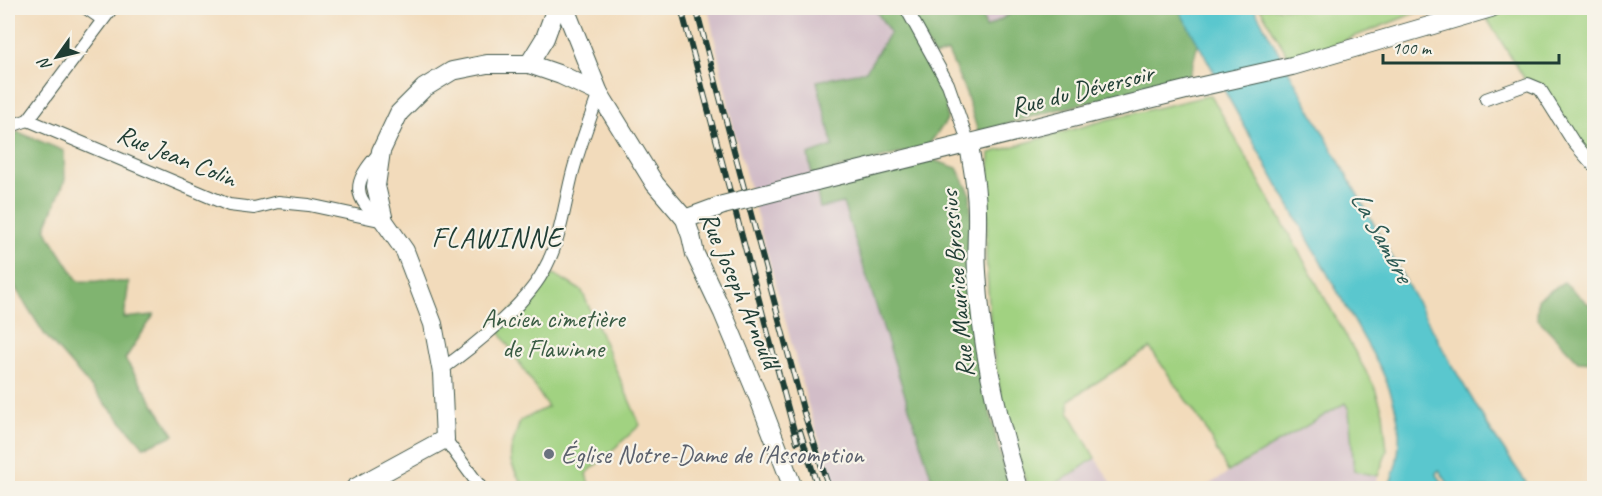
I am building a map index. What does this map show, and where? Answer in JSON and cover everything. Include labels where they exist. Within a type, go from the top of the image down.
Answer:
[{"type":"street","points":[[86,8],[102,19]]},
{"type":"street","points":[[8,127],[28,120],[112,8]]},
{"type":"street","points":[[529,64],[545,38],[556,8]]},
{"type":"street","name":"Rue Joseph Arnould","points":[[565,8],[599,93],[655,184],[685,219],[692,236],[695,254],[759,399],[793,489]]},
{"type":"street","points":[[906,8],[948,84],[969,144]]},
{"type":"street","name":"Rue du Déversoir","points":[[685,219],[723,205],[816,181],[1292,66],[1491,8]]},
{"type":"street","points":[[442,369],[463,354],[495,325],[530,291],[544,271],[558,235],[573,170],[599,93],[561,75],[529,64],[488,64],[452,72],[424,88],[399,113],[381,151],[376,186],[384,221],[405,251],[433,324],[442,369],[445,439],[481,489]]},
{"type":"street","points":[[1486,99],[1528,84],[1540,89],[1574,143],[1594,166]]},
{"type":"street","name":"Rue Jean Colin","points":[[28,120],[229,205],[254,208],[278,202],[309,205],[384,221]]},
{"type":"street","name":"Rue Maurice Brossius","points":[[969,144],[977,195],[977,272],[981,322],[992,388],[1006,448],[1019,489]]},
{"type":"street","points":[[355,489],[445,439]]},
{"type":"shaded area","points":[[708,8],[874,8],[890,32],[866,71],[817,81],[833,146],[808,155],[820,207],[843,202],[935,488],[836,488],[810,412],[735,134]]},
{"type":"shaded area","points":[[977,8],[1020,8],[985,28],[982,14]]},
{"type":"shaded area","points":[[1345,403],[1349,410],[1354,471],[1378,476],[1373,488],[1203,488]]},
{"type":"shaded area","points":[[1095,458],[1115,488],[1044,488],[1054,486]]},
{"type":"green space","points":[[874,8],[897,8],[945,89],[947,120],[927,147],[812,175],[808,155],[833,146],[817,81],[866,71],[890,32]]},
{"type":"green space","points":[[906,8],[977,8],[982,14],[986,28],[1020,8],[1178,8],[1198,43],[1190,74],[1172,84],[1060,109],[978,132],[966,93],[948,52],[934,56]]},
{"type":"green space","points":[[1260,8],[1428,8],[1291,61]]},
{"type":"green space","points":[[1507,8],[1594,8],[1594,166],[1550,104],[1528,84],[1485,16]]},
{"type":"green space","points":[[1211,95],[1374,386],[1383,412],[1387,451],[1378,476],[1354,471],[1349,410],[1345,403],[1228,472],[1204,426],[1150,348],[1069,400],[1069,412],[1095,458],[1056,483],[1028,488],[1004,414],[991,338],[986,255],[990,153],[1106,120]]},
{"type":"green space","points":[[18,132],[64,151],[65,180],[45,229],[78,281],[129,282],[124,318],[154,315],[125,359],[174,435],[144,447],[45,335],[8,276],[8,136]]},
{"type":"green space","points":[[930,159],[957,168],[970,193],[976,350],[998,447],[1010,488],[935,488],[843,203],[820,208],[816,188]]},
{"type":"green space","name":"Ancien cimetière de Flawinne","points":[[554,274],[582,291],[640,425],[586,474],[590,488],[525,488],[511,462],[511,450],[520,421],[548,407],[495,325]]},
{"type":"green space","points":[[1564,282],[1594,309],[1594,362],[1578,361],[1537,318],[1538,299]]},
{"type":"water","points":[[1178,8],[1254,8],[1452,365],[1491,431],[1530,488],[1451,488],[1439,470],[1436,473],[1446,488],[1388,488],[1398,457],[1399,428],[1388,384]]},
{"type":"railway","points":[[681,8],[797,442]]},
{"type":"railway","points":[[696,8],[804,413],[829,488]]},
{"type":"railway","points":[[800,431],[818,488]]},
{"type":"place","name":"Église Notre-Dame de l'Assomption","points":[[549,454]]},
{"type":"district","name":"FLAWINNE","points":[[497,237]]},
{"type":"water label","name":"La Sambre","points":[[1382,236]]}]
